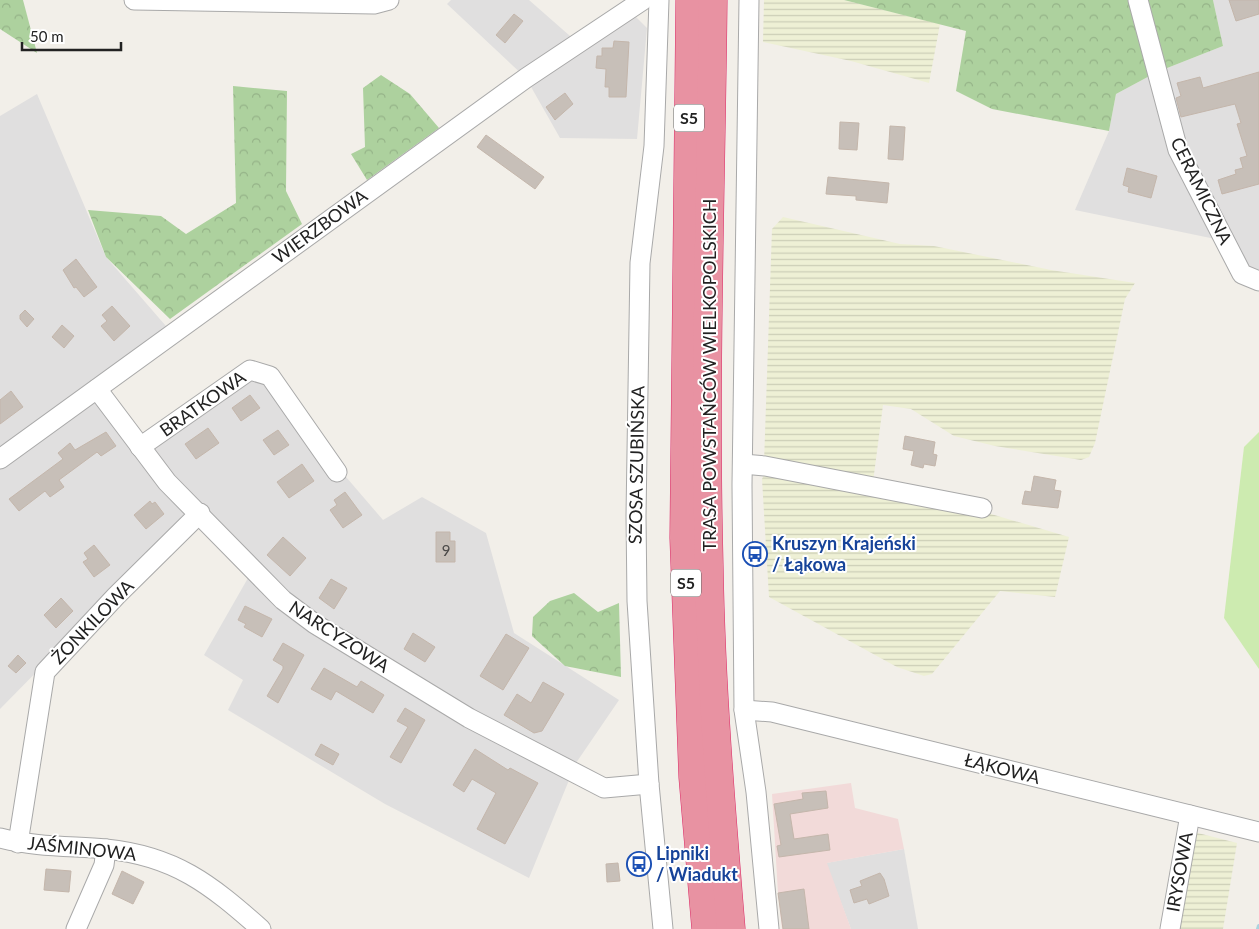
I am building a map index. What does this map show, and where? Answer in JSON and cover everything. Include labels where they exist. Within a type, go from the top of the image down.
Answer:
[{"type":"highway","name":"TRASA POWSTAŃCÓW WIELKOPOLSKICH","points":[[690,0],[684,538],[693,777],[706,929]]},
{"type":"highway","name":"TRASA POWSTAŃCÓW WIELKOPOLSKICH","points":[[713,0],[707,432],[709,566],[715,734],[731,929]]},
{"type":"street","points":[[134,0],[374,4],[389,0]]},
{"type":"street","name":"WIERZBOWA","points":[[0,459],[526,78],[643,0]]},
{"type":"street","name":"SZOSA SZUBIŃSKA","points":[[659,0],[654,146],[640,262],[636,506],[637,601],[648,784],[662,929]]},
{"type":"street","points":[[749,0],[743,464],[744,710],[756,792],[769,929]]},
{"type":"street","name":"CERAMICZNA","points":[[1138,0],[1178,150],[1242,274],[1259,281]]},
{"type":"street","name":"BRATKOWA","points":[[140,447],[250,370],[270,376],[337,472]]},
{"type":"street","name":"NARCYZOWA","points":[[97,389],[167,482],[200,513],[283,600],[315,624],[469,718],[604,788],[648,784]]},
{"type":"street","points":[[743,464],[765,466],[982,508]]},
{"type":"street","name":"ŻONKILOWA","points":[[9,840],[45,672],[116,596],[200,513]]},
{"type":"street","name":"ŁĄKOWA","points":[[744,710],[772,712],[1259,832]]},
{"type":"street","name":"IRYSOWA","points":[[1170,929],[1190,815]]},
{"type":"street","name":"JAŚMINOWA","points":[[9,840],[106,849],[160,860],[197,877],[261,929]]},
{"type":"street","points":[[76,929],[104,865],[106,849]]},
{"type":"shaded area","points":[[451,0],[529,0],[578,43],[634,15],[647,28],[637,139],[560,138],[526,78],[447,4]]},
{"type":"shaded area","points":[[1213,0],[1259,0],[1259,281],[1225,241],[1075,210],[1109,131],[1116,94],[1157,72],[1223,46]]},
{"type":"shaded area","points":[[37,94],[106,257],[172,333],[97,389],[140,447],[250,370],[261,378],[383,520],[422,497],[486,533],[514,633],[619,700],[576,763],[529,878],[385,804],[228,710],[243,680],[204,655],[248,578],[188,518],[0,709],[0,116]]},
{"type":"shaded area","points":[[851,783],[855,808],[898,819],[904,849],[827,863],[851,929],[782,929],[772,794]]},
{"type":"shaded area","points":[[904,849],[918,929],[851,929],[826,863]]},
{"type":"green space","points":[[0,0],[23,0],[37,53],[0,29]]},
{"type":"green space","points":[[764,0],[844,0],[940,24],[929,83],[851,61],[763,42]]},
{"type":"green space","points":[[844,0],[1213,0],[1223,46],[1157,72],[1116,94],[1109,131],[992,109],[956,91],[966,31]]},
{"type":"green space","points":[[381,75],[410,94],[439,128],[367,180],[351,154],[365,147],[363,88]]},
{"type":"green space","points":[[233,86],[287,91],[286,191],[302,224],[170,319],[106,257],[88,210],[161,216],[186,234],[236,203]]},
{"type":"green space","points":[[783,217],[900,244],[934,246],[1051,270],[1135,283],[1125,299],[1095,443],[1089,457],[1081,460],[995,446],[954,436],[911,409],[883,405],[873,482],[764,463],[772,229]]},
{"type":"green space","points":[[1259,432],[1259,669],[1224,618],[1244,447]]},
{"type":"green space","points":[[765,473],[991,514],[1069,537],[1055,597],[1000,591],[932,674],[924,676],[897,667],[769,597],[762,479]]},
{"type":"green space","points":[[574,593],[598,612],[619,603],[621,677],[565,666],[532,636],[533,617],[550,601]]},
{"type":"green space","points":[[1194,832],[1237,843],[1223,929],[1179,929]]},
{"type":"building","points":[[1229,0],[1259,0],[1259,14],[1236,21]]},
{"type":"building","points":[[514,14],[523,21],[505,43],[496,35]]},
{"type":"building","points":[[614,41],[629,42],[626,97],[609,97],[609,87],[605,87],[606,69],[596,68],[597,56],[602,56],[602,48],[613,48]]},
{"type":"building","points":[[1259,72],[1259,184],[1222,194],[1218,180],[1236,174],[1235,170],[1243,168],[1240,158],[1247,156],[1237,124],[1241,123],[1235,104],[1181,117],[1176,98],[1181,96],[1177,83],[1200,77],[1203,88]]},
{"type":"building","points":[[565,93],[573,104],[555,120],[546,107]]},
{"type":"building","points":[[840,122],[859,123],[857,150],[839,149]]},
{"type":"building","points":[[890,126],[905,127],[903,160],[888,159]]},
{"type":"building","points":[[486,135],[544,177],[535,189],[477,147]]},
{"type":"building","points":[[1127,168],[1157,176],[1151,198],[1128,192],[1129,187],[1123,185]]},
{"type":"building","points":[[828,177],[889,183],[887,203],[856,200],[856,196],[826,194]]},
{"type":"building","points":[[76,259],[97,287],[84,297],[76,287],[74,288],[63,270]]},
{"type":"building","points":[[112,306],[130,326],[114,341],[101,326],[107,321],[102,315]]},
{"type":"building","points":[[25,310],[34,319],[27,327],[20,319],[20,315]]},
{"type":"building","points":[[62,325],[74,336],[64,348],[52,337]]},
{"type":"building","points":[[11,391],[23,407],[0,424],[0,400]]},
{"type":"building","points":[[250,395],[260,408],[241,421],[232,408]]},
{"type":"building","points":[[208,428],[219,443],[196,459],[185,444]]},
{"type":"building","points":[[278,430],[289,445],[274,455],[263,440]]},
{"type":"building","points":[[106,432],[116,446],[101,456],[97,452],[59,480],[64,487],[50,497],[45,491],[19,511],[9,499],[63,459],[58,453],[70,443],[75,450]]},
{"type":"building","points":[[905,436],[935,442],[933,454],[937,455],[935,466],[924,464],[923,468],[911,465],[914,451],[903,449]]},
{"type":"building","points":[[302,464],[314,481],[289,498],[277,482]]},
{"type":"building","points":[[1034,476],[1056,480],[1054,490],[1061,491],[1058,508],[1022,504],[1025,491],[1031,492]]},
{"type":"building","points":[[345,492],[362,515],[343,528],[330,510],[337,505],[334,500]]},
{"type":"building","points":[[150,501],[152,504],[155,502],[164,514],[146,529],[134,515]]},
{"type":"building","points":[[436,532],[450,532],[450,541],[455,541],[455,562],[436,562]]},
{"type":"building","points":[[283,537],[306,558],[290,576],[267,555]]},
{"type":"building","points":[[94,545],[110,565],[94,577],[83,562],[88,559],[84,553]]},
{"type":"building","points":[[331,579],[347,588],[334,609],[319,598]]},
{"type":"building","points":[[61,598],[73,611],[56,628],[44,615]]},
{"type":"building","points":[[245,606],[272,619],[262,637],[244,627],[246,624],[238,620]]},
{"type":"building","points":[[413,633],[435,647],[425,662],[404,649]]},
{"type":"building","points":[[506,634],[529,648],[503,690],[480,676]]},
{"type":"building","points":[[283,643],[304,655],[278,703],[267,696],[283,669],[283,666],[273,660]]},
{"type":"building","points":[[18,655],[26,663],[16,673],[8,666]]},
{"type":"building","points":[[324,668],[357,687],[361,681],[384,695],[373,713],[336,691],[331,700],[311,689]]},
{"type":"building","points":[[543,682],[564,694],[542,731],[534,733],[504,715],[517,694],[531,703]]},
{"type":"building","points":[[405,708],[425,720],[401,763],[390,757],[408,727],[397,721]]},
{"type":"building","points":[[321,744],[339,754],[333,765],[315,755]]},
{"type":"building","points":[[475,749],[508,770],[510,768],[538,783],[505,844],[477,829],[496,793],[472,779],[464,792],[453,785]]},
{"type":"building","points":[[826,791],[828,808],[790,814],[794,839],[828,834],[830,850],[779,857],[777,846],[781,845],[774,804],[803,799],[802,793]]},
{"type":"building","points":[[618,863],[620,881],[607,882],[606,864]]},
{"type":"building","points":[[46,869],[71,871],[69,892],[44,890]]},
{"type":"building","points":[[122,871],[144,882],[133,904],[112,894]]},
{"type":"building","points":[[880,873],[884,879],[889,896],[869,904],[867,899],[854,903],[850,890],[862,886],[860,881]]},
{"type":"building","points":[[804,889],[809,929],[783,929],[778,893]]},
{"type":"place","name":"Kruszyn Krajeński / Łąkowa","points":[[755,554]]},
{"type":"place","name":"Lipniki / Wiadukt","points":[[639,864]]}]
